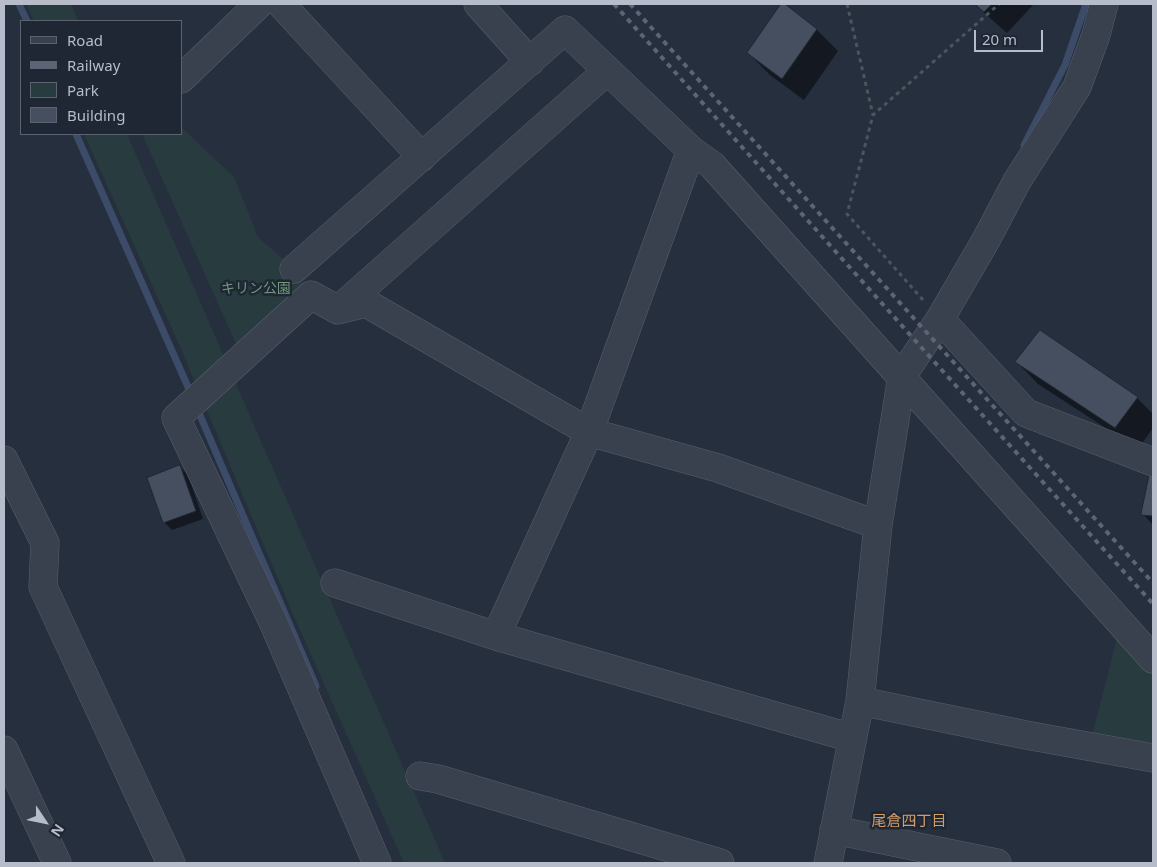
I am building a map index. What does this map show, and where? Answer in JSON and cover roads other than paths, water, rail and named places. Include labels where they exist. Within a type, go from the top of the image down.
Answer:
[{"type":"street","points":[[182,78],[259,4]]},
{"type":"street","points":[[281,4],[422,157]]},
{"type":"street","points":[[478,4],[530,62]]},
{"type":"street","points":[[828,863],[860,701],[878,525],[902,376],[940,319],[986,240],[1017,181],[1076,87],[1096,35],[1104,4]]},
{"type":"street","points":[[294,269],[565,30],[691,150],[712,164],[1153,658]]},
{"type":"street","points":[[338,310],[604,68]]},
{"type":"street","points":[[496,636],[589,432],[691,150]]},
{"type":"street","points":[[377,863],[274,624],[176,418],[311,294],[338,310],[366,304],[589,432],[718,468],[878,525]]},
{"type":"street","points":[[940,319],[1026,413],[1153,462]]},
{"type":"street","points":[[4,460],[45,543],[43,587],[171,863]]},
{"type":"street","points":[[335,582],[496,636],[852,738]]},
{"type":"street","points":[[860,701],[1026,735],[1153,758]]},
{"type":"street","points":[[4,750],[56,863]]},
{"type":"street","points":[[420,776],[438,779],[720,863]]},
{"type":"street","points":[[834,830],[996,863]]},
{"type":"waterway","points":[[19,4],[27,20]]},
{"type":"waterway","points":[[1024,145],[1065,65],[1086,4]]},
{"type":"waterway","points":[[76,135],[192,396]]},
{"type":"waterway","points":[[196,406],[316,686]]},
{"type":"railway","points":[[614,4],[1153,604]]},
{"type":"railway","points":[[630,4],[1153,583]]},
{"type":"district","name":"尾倉四丁目","points":[[909,822]]},
{"type":"park label","name":"キリン公園","points":[[256,289]]}]
